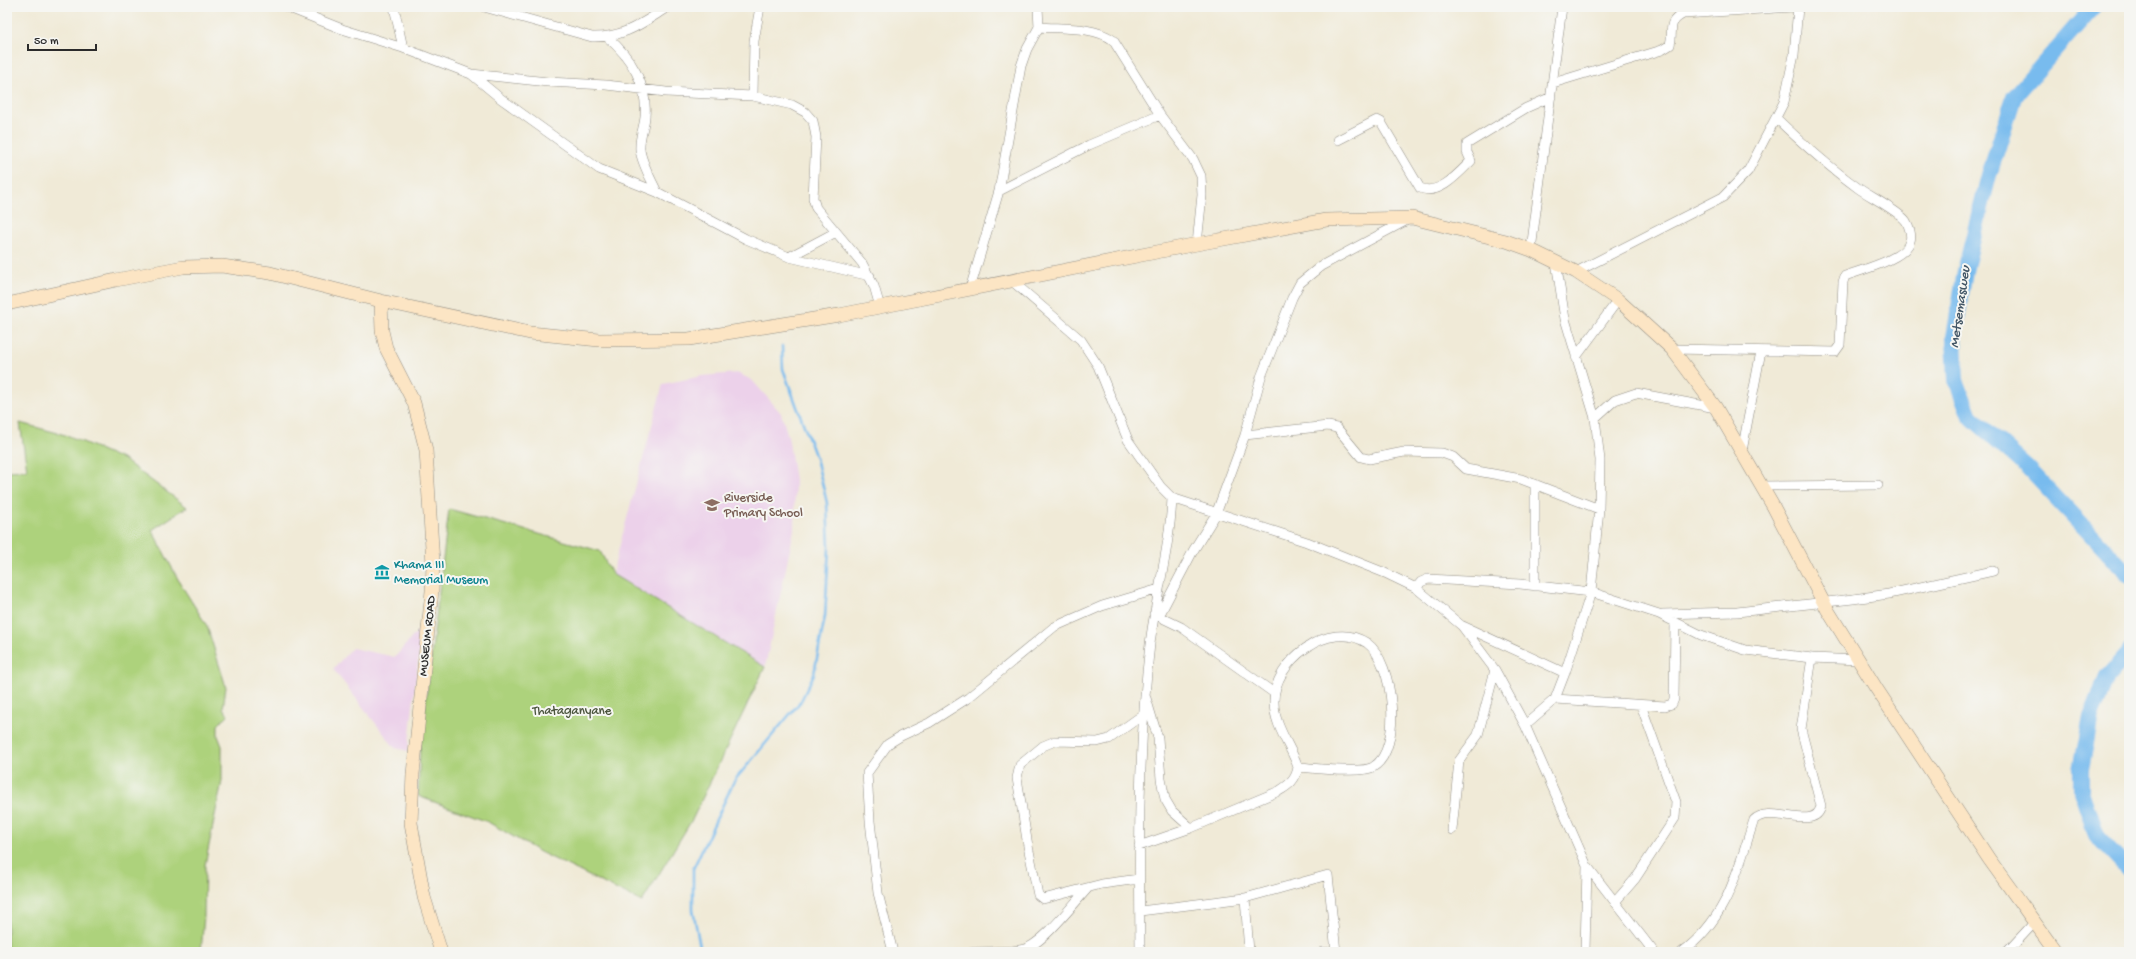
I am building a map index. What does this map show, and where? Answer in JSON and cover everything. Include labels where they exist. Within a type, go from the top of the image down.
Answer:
[{"type":"street","points":[[287,7],[342,29],[403,48],[471,74],[548,82],[606,84],[666,92],[753,96],[792,105],[805,112],[813,121],[816,138],[813,198],[816,208],[862,263],[870,276],[880,307]]},
{"type":"street","points":[[394,7],[403,48]]},
{"type":"street","points":[[484,7],[592,37],[607,37],[635,27],[652,19],[668,7]]},
{"type":"street","points":[[970,289],[999,190],[1021,66],[1027,49],[1039,27],[1038,7]]},
{"type":"street","points":[[1531,250],[1562,7]]},
{"type":"street","points":[[1553,83],[1662,50],[1670,45],[1671,25],[1675,18],[1683,14],[1699,10],[1794,7]]},
{"type":"street","points":[[1576,272],[1723,196],[1748,171],[1784,102],[1794,55],[1798,7]]},
{"type":"street","points":[[753,96],[754,41],[757,8]]},
{"type":"street","points":[[1039,27],[1092,31],[1104,34],[1113,40],[1160,115],[1193,159],[1201,176],[1202,195],[1196,244]]},
{"type":"street","points":[[607,37],[620,48],[644,89],[646,97],[645,118],[640,137],[640,151],[657,192]]},
{"type":"street","points":[[471,74],[599,169],[657,192],[746,240],[789,257],[870,276]]},
{"type":"street","points":[[1338,140],[1377,120],[1381,122],[1420,188],[1427,191],[1437,190],[1471,161],[1467,152],[1467,144],[1526,108],[1551,96]]},
{"type":"street","points":[[999,190],[1089,145],[1160,115]]},
{"type":"street","points":[[1672,349],[1835,352],[1838,350],[1845,276],[1897,256],[1906,250],[1911,241],[1910,231],[1905,220],[1858,188],[1811,152],[1776,118]]},
{"type":"street","points":[[1157,615],[1216,514],[1245,435],[1261,377],[1292,298],[1300,283],[1321,266],[1412,218]]},
{"type":"street","points":[[7,304],[183,267],[222,266],[270,273],[315,283],[381,301],[530,333],[599,340],[688,339],[880,307],[1196,244],[1326,220],[1412,218],[1470,231],[1531,250],[1576,272],[1618,300],[1672,349],[1716,408],[1742,451],[1823,602],[1859,660],[1988,859],[2056,952]]},
{"type":"street","points":[[789,257],[836,232]]},
{"type":"street","points":[[1525,725],[1555,700],[1565,673],[1591,592],[1599,509],[1600,460],[1596,418],[1565,319],[1556,262]]},
{"type":"street","points":[[1012,281],[1081,340],[1098,366],[1128,440],[1161,488],[1172,498],[1216,514],[1307,542],[1385,573],[1416,588],[1462,626],[1495,670],[1525,725],[1587,866],[1654,952]]},
{"type":"street","points":[[1576,357],[1618,300]]},
{"type":"street","name":"MUSEUM ROAD","points":[[381,301],[382,331],[386,348],[414,403],[426,450],[433,557],[432,591],[414,766],[411,817],[415,853],[424,897],[441,952]]},
{"type":"street","points":[[1742,451],[1760,351]]},
{"type":"street","points":[[1596,418],[1615,400],[1636,393],[1716,408]]},
{"type":"street","points":[[1245,435],[1328,426],[1337,428],[1362,457],[1369,459],[1404,452],[1442,453],[1453,457],[1466,469],[1521,479],[1599,509]]},
{"type":"street","points":[[1534,586],[1535,484]]},
{"type":"street","points":[[1762,486],[1878,485]]},
{"type":"street","points":[[1140,952],[1139,846],[1145,696],[1172,498]]},
{"type":"street","points":[[1659,614],[1737,612],[1889,594],[1993,571]]},
{"type":"street","points":[[1416,588],[1421,582],[1428,579],[1534,586],[1591,592],[1659,614],[1675,623],[1720,643],[1745,650],[1812,658],[1859,660]]},
{"type":"street","points":[[893,952],[878,893],[870,822],[867,773],[888,744],[929,723],[968,698],[1054,627],[1102,606],[1159,590]]},
{"type":"street","points":[[1157,615],[1213,649],[1274,693]]},
{"type":"street","points":[[1555,700],[1665,706],[1672,704],[1674,699],[1675,623]]},
{"type":"street","points":[[1462,626],[1565,673]]},
{"type":"street","points":[[1139,846],[1191,828],[1278,791],[1290,784],[1297,775],[1298,767],[1278,723],[1274,704],[1274,693],[1280,678],[1291,662],[1304,649],[1319,640],[1335,636],[1352,637],[1367,643],[1378,654],[1385,668],[1391,705],[1387,750],[1382,762],[1366,770],[1298,767]]},
{"type":"street","points":[[1682,952],[1690,946],[1722,909],[1733,887],[1754,820],[1758,816],[1771,814],[1807,818],[1815,816],[1820,812],[1821,806],[1801,729],[1812,658]]},
{"type":"street","points":[[1452,830],[1460,756],[1471,746],[1478,735],[1495,670]]},
{"type":"street","points":[[1145,696],[1158,738],[1161,779],[1165,799],[1172,811],[1191,828]]},
{"type":"street","points":[[1615,902],[1636,879],[1675,818],[1676,802],[1640,705]]},
{"type":"street","points":[[1139,879],[1088,888],[1048,898],[1042,898],[1038,895],[1028,846],[1017,771],[1028,757],[1043,746],[1055,741],[1097,742],[1109,739],[1144,714]]},
{"type":"street","points":[[1585,952],[1587,866]]},
{"type":"street","points":[[1140,911],[1245,898],[1328,875],[1337,952],[1323,952]]},
{"type":"street","points":[[972,952],[1023,949],[1032,946],[1053,927],[1088,888]]},
{"type":"street","points":[[1245,898],[1249,952]]},
{"type":"street","points":[[2007,952],[2034,922]]},
{"type":"shaded area","name":"Riverside Primary School","points":[[737,373],[752,380],[781,413],[788,436],[795,480],[794,530],[765,667],[612,574],[663,384],[702,376]]},
{"type":"shaded area","points":[[422,626],[408,751],[395,748],[333,669],[352,648],[395,657]]},
{"type":"green space","points":[[20,423],[69,436],[124,460],[187,507],[152,530],[180,583],[207,626],[226,687],[223,708],[228,715],[218,725],[218,736],[222,746],[222,781],[205,865],[204,916],[201,952],[7,952],[7,471],[27,470]]},
{"type":"green space","name":"Thataganyane","points":[[449,509],[600,551],[612,574],[765,667],[693,818],[642,902],[540,852],[488,822],[418,796],[420,749]]},
{"type":"waterway","name":"Metsemasweu","points":[[2093,7],[2014,97],[1989,175],[1965,271],[1954,337],[1956,380],[1970,416],[2028,468],[2129,575]]},
{"type":"waterway","points":[[701,952],[693,910],[693,869],[734,781],[801,701],[814,674],[825,616],[829,547],[827,503],[816,458],[783,369],[782,346]]},
{"type":"waterway","name":"Metsemasweu","points":[[2129,652],[2107,677],[2091,717],[2081,769],[2081,791],[2096,835],[2129,870]]},
{"type":"place","name":"Riverside Primary School","points":[[712,505]]},
{"type":"place","name":"Khama III Memorial Museum","points":[[382,572]]}]
